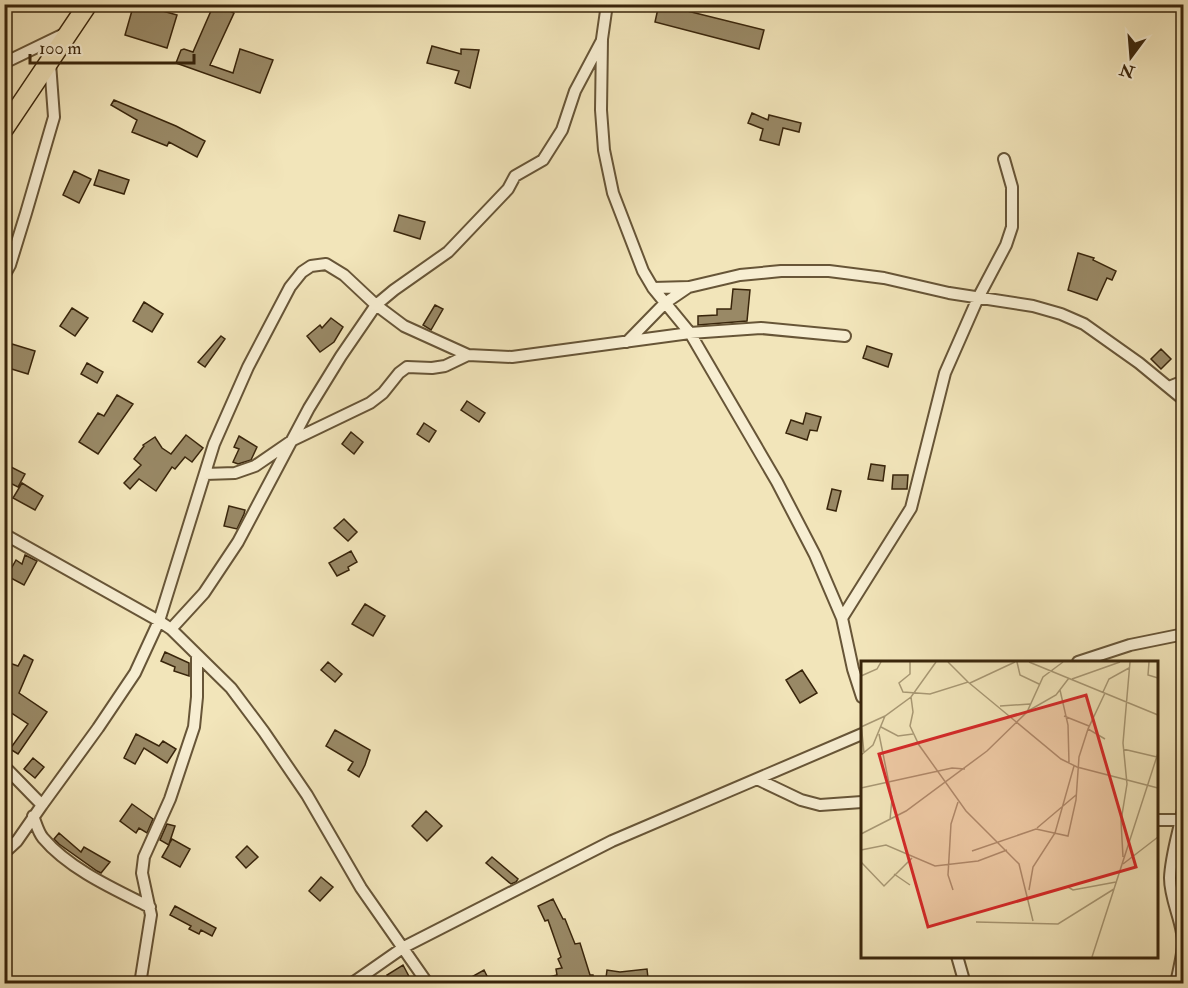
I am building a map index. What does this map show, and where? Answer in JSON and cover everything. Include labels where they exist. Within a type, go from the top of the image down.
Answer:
[{"type":"main road","points":[[4,129],[88,4]]},
{"type":"street","points":[[607,4],[602,39],[601,110],[604,150],[613,193],[636,254],[653,288],[690,333],[777,482],[815,555],[842,618],[861,694]]},
{"type":"street","points":[[4,63],[71,30]]},
{"type":"street","points":[[171,629],[204,593],[238,542],[309,408],[376,305],[448,252],[508,189],[515,176],[543,159],[562,130],[575,91],[602,39]]},
{"type":"street","points":[[4,276],[10,265],[54,117],[50,63]]},
{"type":"street","points":[[842,618],[910,508],[945,373],[978,298],[1006,245],[1012,227],[1012,187],[1004,159]]},
{"type":"street","points":[[4,853],[18,841],[33,816],[98,728],[135,673],[159,621],[214,444],[248,367],[290,287],[302,272],[315,264],[326,264],[344,275],[376,305],[404,326],[468,355],[512,357],[690,333],[761,328],[845,336]]},
{"type":"street","points":[[653,288],[689,287],[740,275],[780,271],[829,271],[884,278],[978,298],[1033,306],[1084,324],[1184,400]]},
{"type":"street","points":[[627,342],[665,303],[689,287]]},
{"type":"street","points":[[205,474],[235,473],[255,466],[293,440],[370,403],[383,393],[399,373],[407,368],[432,369],[445,366],[468,355]]},
{"type":"street","points":[[1169,387],[1184,381]]},
{"type":"street","points":[[4,534],[171,629],[231,688],[307,795],[361,888],[428,984]]},
{"type":"street","points":[[1084,661],[1130,645],[1184,634]]},
{"type":"street","points":[[140,984],[150,925],[150,907],[142,873],[144,857],[170,799],[194,727],[197,655]]},
{"type":"street","points":[[351,984],[404,947],[612,841],[861,734]]},
{"type":"street","points":[[4,766],[42,805]]},
{"type":"street","points":[[757,779],[801,800],[820,805],[861,802]]},
{"type":"street","points":[[1176,984],[1183,944],[1170,880],[1184,804]]},
{"type":"street","points":[[33,816],[43,837],[74,864],[97,881],[150,907]]},
{"type":"street","points":[[1158,820],[1182,820]]},
{"type":"street","points":[[957,958],[965,984]]},
{"type":"building","points":[[214,4],[234,13],[210,65],[233,73],[240,49],[273,60],[260,93],[176,63],[181,50],[193,52]]},
{"type":"building","points":[[659,4],[764,30],[759,49],[655,22]]},
{"type":"building","points":[[145,6],[177,15],[167,48],[125,35],[133,7],[144,10]]},
{"type":"building","points":[[432,46],[461,54],[461,49],[479,50],[470,88],[455,83],[459,71],[427,63]]},
{"type":"building","points":[[114,100],[205,141],[197,157],[169,142],[167,146],[132,132],[137,120],[111,105]]},
{"type":"building","points":[[752,113],[768,120],[769,115],[801,123],[799,132],[783,128],[779,145],[760,140],[763,129],[748,123]]},
{"type":"building","points":[[99,170],[129,180],[124,194],[94,185]]},
{"type":"building","points":[[74,171],[91,179],[79,203],[63,195]]},
{"type":"building","points":[[399,215],[425,222],[420,239],[394,231]]},
{"type":"building","points":[[1078,253],[1094,258],[1093,260],[1116,271],[1112,280],[1107,278],[1097,300],[1068,290]]},
{"type":"building","points":[[733,289],[750,290],[747,321],[698,325],[698,316],[717,315],[717,309],[731,309]]},
{"type":"building","points":[[144,302],[163,314],[152,332],[133,321]]},
{"type":"building","points":[[435,305],[443,309],[431,330],[423,325]]},
{"type":"building","points":[[72,308],[88,318],[75,336],[60,326]]},
{"type":"building","points":[[331,318],[343,327],[334,342],[320,352],[307,336],[320,325],[322,328]]},
{"type":"building","points":[[221,336],[225,339],[205,367],[198,362]]},
{"type":"building","points":[[12,344],[35,351],[28,374],[5,367]]},
{"type":"building","points":[[867,346],[892,354],[888,367],[863,358]]},
{"type":"building","points":[[1161,349],[1171,359],[1161,369],[1151,359]]},
{"type":"building","points":[[87,363],[103,372],[97,383],[81,374]]},
{"type":"building","points":[[117,395],[133,404],[98,454],[79,442],[98,413],[104,416]]},
{"type":"building","points":[[467,401],[485,413],[479,422],[461,410]]},
{"type":"building","points":[[806,413],[821,417],[817,431],[810,430],[807,440],[786,433],[791,420],[803,424]]},
{"type":"building","points":[[424,423],[436,431],[429,442],[417,434]]},
{"type":"building","points":[[351,432],[363,442],[354,454],[342,444]]},
{"type":"building","points":[[186,435],[203,448],[192,462],[185,457],[175,469],[172,467],[156,491],[139,479],[130,489],[124,483],[141,465],[134,459],[143,445],[155,437],[162,448],[171,454]]},
{"type":"building","points":[[239,436],[257,447],[251,460],[238,464],[233,462],[239,449],[234,447]]},
{"type":"building","points":[[871,464],[885,466],[883,481],[868,479]]},
{"type":"building","points":[[11,467],[25,474],[18,487],[4,480]]},
{"type":"building","points":[[893,475],[908,475],[907,489],[892,489]]},
{"type":"building","points":[[22,483],[43,496],[35,510],[13,498]]},
{"type":"building","points":[[832,489],[841,491],[836,511],[827,509]]},
{"type":"building","points":[[229,506],[245,510],[237,529],[224,526]]},
{"type":"building","points":[[344,519],[357,532],[348,541],[334,528]]},
{"type":"building","points":[[351,551],[357,562],[348,567],[349,570],[337,576],[329,563]]},
{"type":"building","points":[[25,555],[37,561],[24,585],[7,576],[16,560],[22,564]]},
{"type":"building","points":[[365,604],[385,616],[373,636],[352,624]]},
{"type":"building","points":[[165,652],[189,663],[189,676],[174,671],[175,667],[161,661]]},
{"type":"building","points":[[24,655],[33,660],[19,693],[47,712],[18,754],[10,749],[28,724],[4,708],[4,661],[18,666]]},
{"type":"building","points":[[328,662],[342,674],[335,682],[321,670]]},
{"type":"building","points":[[802,670],[817,693],[800,703],[786,680]]},
{"type":"building","points":[[335,730],[370,750],[359,777],[348,770],[353,762],[326,746]]},
{"type":"building","points":[[136,734],[159,746],[163,741],[176,749],[167,763],[144,748],[135,764],[124,758]]},
{"type":"building","points":[[33,758],[44,767],[35,778],[24,769]]},
{"type":"building","points":[[132,804],[153,819],[147,833],[139,828],[136,833],[120,821]]},
{"type":"building","points":[[426,811],[442,826],[427,841],[412,826]]},
{"type":"building","points":[[167,824],[175,826],[169,844],[172,839],[190,849],[180,867],[162,857],[169,845],[160,840]]},
{"type":"building","points":[[59,833],[81,852],[84,847],[110,862],[101,873],[97,871],[54,839]]},
{"type":"building","points":[[247,846],[258,857],[246,868],[236,857]]},
{"type":"building","points":[[492,857],[518,879],[516,882],[511,884],[486,863]]},
{"type":"building","points":[[321,877],[333,887],[320,901],[309,891]]},
{"type":"building","points":[[553,899],[565,919],[575,944],[580,943],[590,975],[593,975],[594,984],[537,984],[537,980],[557,975],[556,969],[562,968],[558,959],[561,957],[548,920],[545,921],[538,906]]},
{"type":"building","points":[[175,906],[216,928],[212,936],[201,930],[199,934],[189,929],[191,926],[170,915]]},
{"type":"building","points":[[403,965],[413,984],[392,984],[387,975]]},
{"type":"building","points":[[647,969],[648,978],[620,981],[606,978],[607,970],[620,972]]},
{"type":"building","points":[[484,970],[491,984],[459,984]]}]
